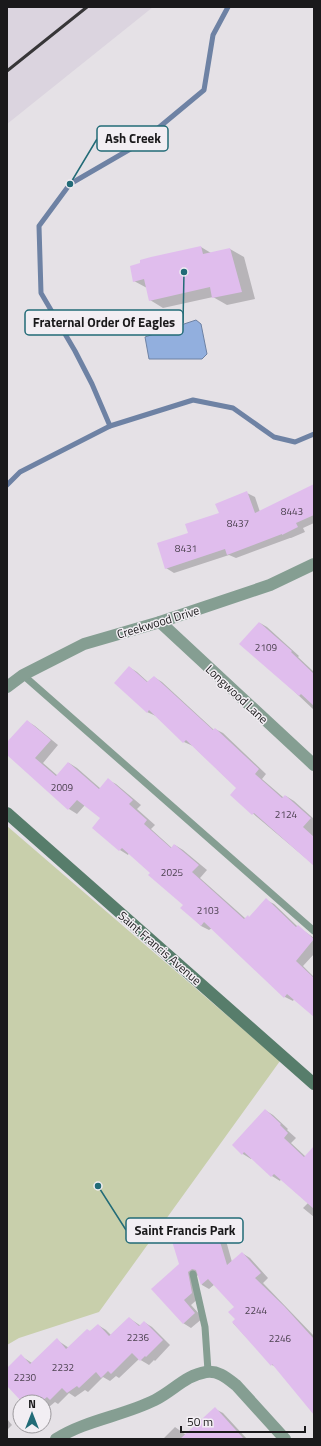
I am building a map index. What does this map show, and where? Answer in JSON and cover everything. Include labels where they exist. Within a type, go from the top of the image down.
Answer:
[{"type":"street","name":"Creekwood Drive","points":[[7,687],[23,675],[84,644],[160,622],[270,585],[314,564]]},
{"type":"street","name":"Longwood Lane","points":[[160,622],[314,766]]},
{"type":"street","name":"Saint Francis Avenue","points":[[7,813],[314,1084]]},
{"type":"street","points":[[56,1439],[78,1427],[156,1400],[191,1377],[208,1371],[227,1377],[236,1385],[284,1439]]},
{"type":"lane","points":[[23,675],[314,931]]},
{"type":"lane","points":[[193,1274],[205,1327],[208,1371]]},
{"type":"shaded area","points":[[7,7],[153,7],[7,124]]},
{"type":"green space","points":[[7,826],[280,1061],[99,1312],[19,1338],[7,1345]]},
{"type":"water","points":[[196,320],[201,324],[207,354],[202,359],[149,359],[145,337]]},
{"type":"building","points":[[201,246],[203,254],[230,248],[242,292],[212,298],[210,287],[149,301],[144,279],[133,282],[130,266],[140,263],[140,260]]},
{"type":"building","points":[[314,484],[314,515],[296,523],[298,527],[282,535],[227,555],[225,549],[165,569],[157,543],[188,533],[185,524],[219,513],[215,504],[247,491],[255,513]]},
{"type":"building","points":[[259,622],[292,651],[291,652],[314,674],[314,706],[301,694],[299,696],[239,644]]},
{"type":"building","points":[[129,666],[147,682],[154,676],[213,730],[215,728],[259,769],[255,774],[282,798],[285,795],[311,818],[303,827],[314,837],[314,866],[254,813],[252,815],[230,795],[236,788],[186,740],[183,743],[149,710],[147,713],[114,683]]},
{"type":"building","points":[[27,720],[51,740],[35,758],[56,776],[68,762],[99,789],[108,778],[133,800],[129,804],[147,820],[144,824],[171,848],[174,844],[199,865],[192,872],[244,919],[248,915],[249,917],[266,898],[296,927],[298,925],[314,939],[296,961],[314,978],[314,1017],[287,994],[284,998],[204,922],[201,926],[180,908],[183,905],[148,875],[150,873],[122,848],[119,851],[92,828],[100,818],[77,800],[68,810],[7,755],[7,742]]},
{"type":"building","points":[[265,1109],[288,1133],[284,1138],[304,1157],[314,1146],[314,1209],[274,1174],[271,1177],[244,1152],[242,1155],[232,1145]]},
{"type":"building","points":[[215,1225],[227,1265],[242,1252],[261,1273],[255,1278],[284,1306],[314,1339],[314,1415],[272,1364],[271,1366],[232,1322],[235,1319],[228,1312],[234,1307],[208,1279],[201,1285],[196,1270],[192,1269],[188,1272],[192,1293],[184,1300],[195,1313],[183,1324],[151,1289],[179,1264],[171,1238]]},
{"type":"building","points":[[129,1317],[139,1326],[144,1321],[163,1340],[140,1361],[132,1353],[111,1374],[108,1371],[101,1378],[96,1372],[79,1388],[77,1386],[67,1393],[62,1388],[52,1398],[52,1394],[14,1394],[7,1386],[7,1368],[21,1354],[30,1364],[57,1338],[66,1349],[87,1329],[90,1331],[98,1324],[109,1336]]},
{"type":"building","points":[[215,1407],[244,1439],[180,1439]]},
{"type":"waterway","points":[[110,426],[92,384],[75,351],[41,293],[39,226],[70,184],[139,144],[204,90],[213,35],[228,7]]},
{"type":"waterway","points":[[7,485],[20,472],[110,426],[193,400],[233,408],[274,437],[295,442],[314,434]]},
{"type":"railway","points":[[7,71],[87,7]]},
{"type":"place","name":"Ash Creek","points":[[70,184]]},
{"type":"place","name":"Fraternal Order Of Eagles","points":[[184,272]]},
{"type":"place","name":"Saint Francis Park","points":[[98,1186]]}]
